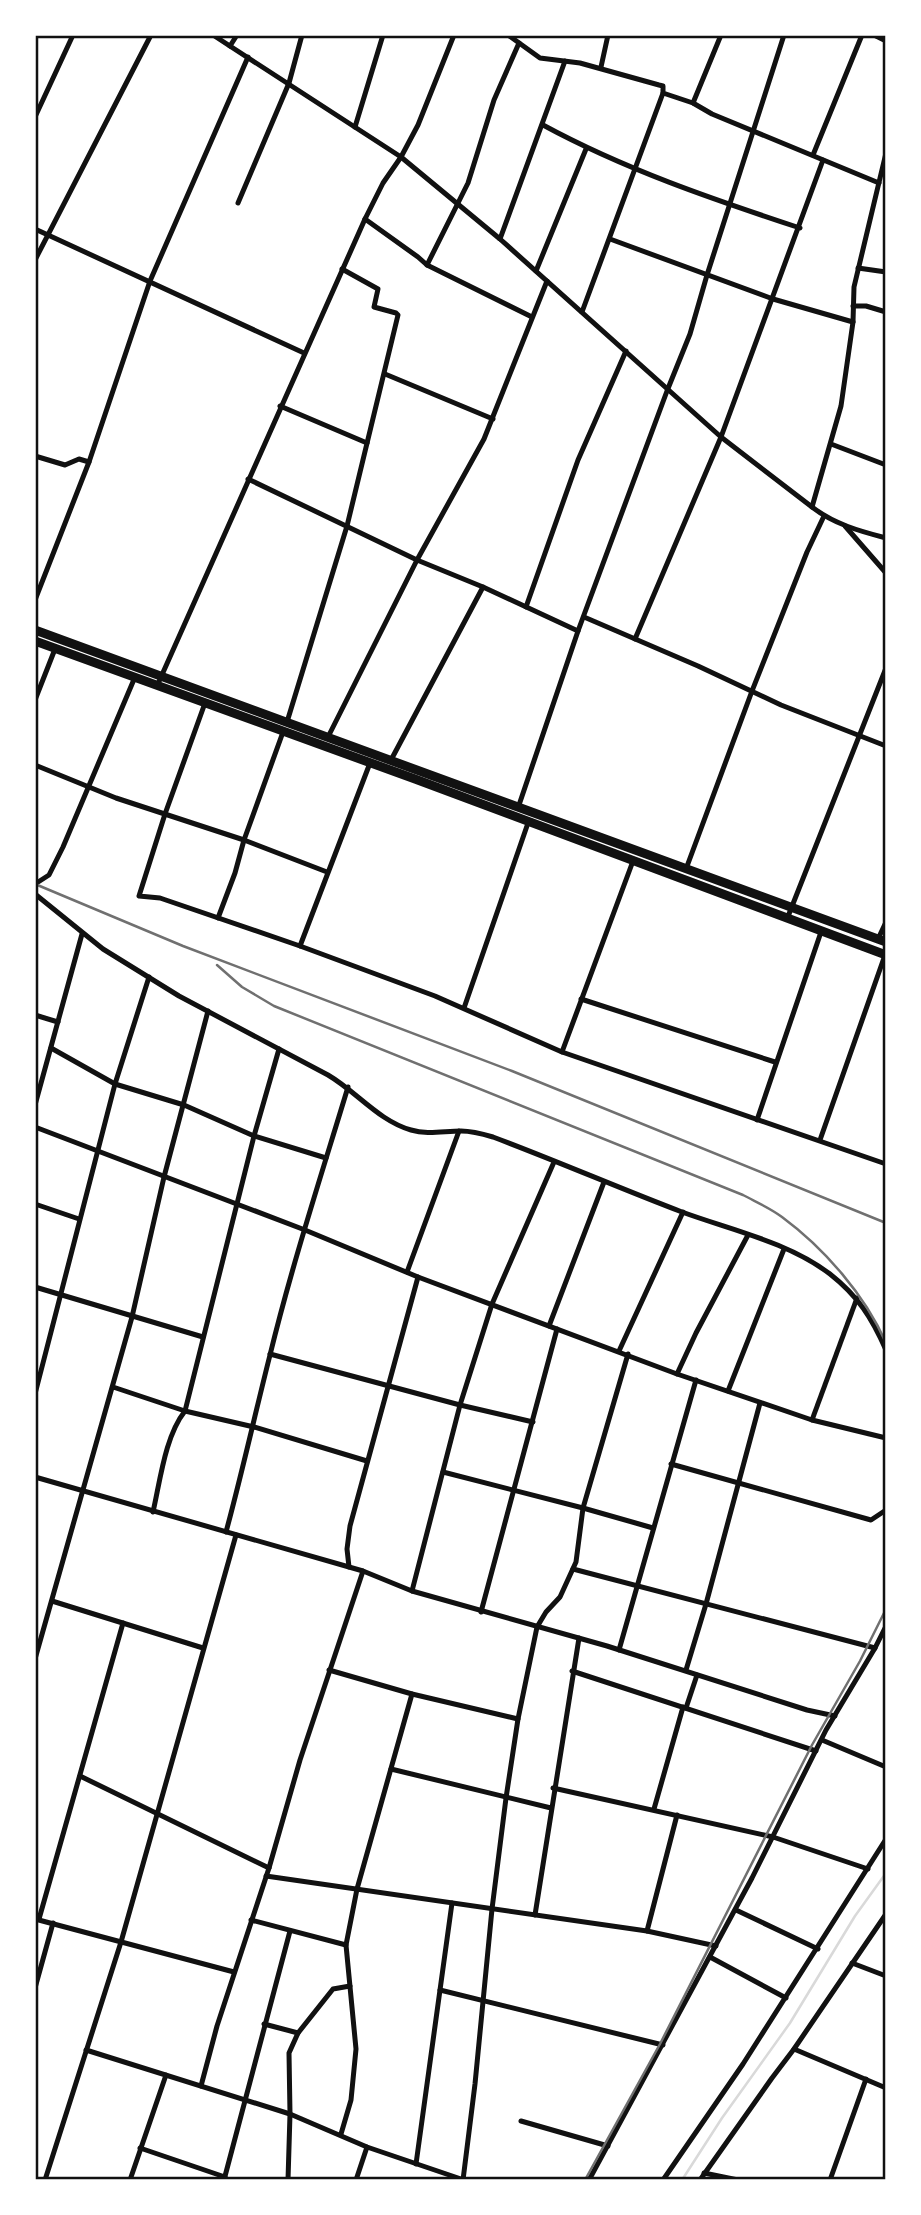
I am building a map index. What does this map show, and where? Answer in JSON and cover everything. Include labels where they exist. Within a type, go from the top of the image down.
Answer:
[{"type":"highway","points":[[35,630],[370,763],[885,955]]},
{"type":"highway","points":[[35,641],[135,677],[159,681],[205,703],[328,737],[882,940]]},
{"type":"street","points":[[35,117],[38,103],[73,35]]},
{"type":"street","points":[[35,260],[151,35]]},
{"type":"street","points":[[213,35],[401,157],[500,239],[721,437],[824,516],[845,526],[886,538]]},
{"type":"street","points":[[230,46],[237,35]]},
{"type":"street","points":[[238,203],[289,83],[302,35]]},
{"type":"street","points":[[355,127],[383,35]]},
{"type":"street","points":[[159,681],[342,269],[383,183],[418,125],[454,35]]},
{"type":"street","points":[[508,35],[540,58],[601,67],[663,86],[663,93],[636,169],[582,312]]},
{"type":"street","points":[[601,67],[608,35]]},
{"type":"street","points":[[693,103],[721,35]]},
{"type":"street","points":[[518,808],[578,631],[690,334],[706,275],[784,35]]},
{"type":"street","points":[[813,155],[862,35]]},
{"type":"street","points":[[874,35],[886,41]]},
{"type":"street","points":[[427,265],[468,183],[495,100],[519,43]]},
{"type":"street","points":[[35,600],[89,462],[150,281],[248,57]]},
{"type":"street","points":[[500,239],[565,61]]},
{"type":"street","points":[[663,93],[693,103],[712,114],[879,183]]},
{"type":"street","points":[[543,125],[586,149],[800,228]]},
{"type":"street","points":[[536,271],[586,149]]},
{"type":"street","points":[[812,507],[841,406],[858,268],[886,153]]},
{"type":"street","points":[[635,639],[721,437],[823,160]]},
{"type":"street","points":[[365,219],[427,265],[532,317]]},
{"type":"street","points":[[35,229],[304,353]]},
{"type":"street","points":[[610,239],[773,299],[853,322]]},
{"type":"street","points":[[858,268],[886,272]]},
{"type":"street","points":[[218,918],[285,727],[347,527],[398,314],[374,307],[378,289],[342,269]]},
{"type":"street","points":[[328,737],[417,560],[493,419],[547,281]]},
{"type":"street","points":[[853,306],[866,306],[886,312]]},
{"type":"street","points":[[526,607],[578,460],[626,351]]},
{"type":"street","points":[[385,374],[493,419]]},
{"type":"street","points":[[280,406],[367,443]]},
{"type":"street","points":[[831,444],[886,465]]},
{"type":"street","points":[[35,456],[65,464],[79,459],[89,462]]},
{"type":"street","points":[[248,479],[417,560],[578,631]]},
{"type":"street","points":[[686,869],[752,691],[824,516]]},
{"type":"street","points":[[845,526],[886,573]]},
{"type":"street","points":[[391,761],[483,587]]},
{"type":"street","points":[[584,617],[798,712],[886,746]]},
{"type":"street","points":[[35,700],[55,649]]},
{"type":"street","points":[[787,919],[886,668]]},
{"type":"street","points":[[35,884],[49,875],[135,677]]},
{"type":"street","points":[[205,703],[139,896],[160,898],[300,946],[464,1007],[562,1052],[886,1164]]},
{"type":"street","points":[[300,946],[370,763]]},
{"type":"street","points":[[35,765],[327,872]]},
{"type":"street","points":[[464,1007],[528,823]]},
{"type":"street","points":[[562,1052],[633,861]]},
{"type":"street","points":[[35,894],[103,950],[208,1012],[348,1087],[374,1110],[402,1127],[414,1132],[459,1131],[494,1137],[604,1182],[785,1250],[829,1274],[857,1298],[872,1319],[886,1350]]},
{"type":"street","points":[[882,940],[886,922]]},
{"type":"street","points":[[757,1120],[821,932]]},
{"type":"street","points":[[35,1105],[82,934]]},
{"type":"street","points":[[820,1140],[885,955]]},
{"type":"street","points":[[35,1394],[115,1084],[149,977]]},
{"type":"street","points":[[581,999],[775,1062]]},
{"type":"street","points":[[35,1658],[132,1317],[164,1177],[208,1012]]},
{"type":"street","points":[[35,1015],[58,1022]]},
{"type":"street","points":[[51,1048],[115,1084],[184,1105],[254,1136],[326,1158]]},
{"type":"street","points":[[153,1512],[167,1453],[176,1426],[185,1411],[254,1136],[279,1049]]},
{"type":"street","points":[[226,1532],[270,1354],[304,1230],[348,1087]]},
{"type":"street","points":[[35,1127],[304,1230],[418,1277],[677,1374],[812,1420],[886,1438]]},
{"type":"street","points":[[407,1272],[459,1131]]},
{"type":"street","points":[[412,1591],[460,1405],[492,1304],[554,1162]]},
{"type":"street","points":[[549,1326],[604,1182]]},
{"type":"street","points":[[35,1204],[79,1219]]},
{"type":"street","points":[[618,1350],[683,1212]]},
{"type":"street","points":[[677,1374],[748,1235]]},
{"type":"street","points":[[728,1391],[785,1250]]},
{"type":"street","points":[[349,1567],[347,1549],[350,1526],[418,1277]]},
{"type":"street","points":[[35,1287],[203,1337]]},
{"type":"street","points":[[812,1420],[857,1298]]},
{"type":"street","points":[[481,1612],[557,1329]]},
{"type":"street","points":[[270,1354],[533,1422]]},
{"type":"street","points":[[86,2050],[247,2100],[341,2134],[366,2147],[463,2180],[492,1909],[518,1718],[537,1627],[546,1612],[560,1598],[573,1569],[583,1507],[628,1354]]},
{"type":"street","points":[[619,1650],[696,1380]]},
{"type":"street","points":[[113,1387],[185,1411],[254,1427],[367,1461]]},
{"type":"street","points":[[685,1671],[760,1404]]},
{"type":"street","points":[[671,1464],[871,1520],[886,1510]]},
{"type":"street","points":[[443,1472],[583,1507],[653,1528]]},
{"type":"street","points":[[35,1478],[349,1567],[412,1591],[579,1637],[807,1710],[835,1716]]},
{"type":"street","points":[[45,2180],[121,1942],[236,1535]]},
{"type":"street","points":[[573,1569],[875,1648]]},
{"type":"street","points":[[201,2086],[300,1760],[363,1572]]},
{"type":"street","points":[[52,1601],[203,1648]]},
{"type":"street","points":[[123,1623],[37,1919],[234,1972]]},
{"type":"street","points":[[589,2180],[736,1910],[816,1751],[886,1626]]},
{"type":"street","points":[[535,1915],[579,1637]]},
{"type":"street","points":[[329,1670],[412,1694],[518,1718]]},
{"type":"street","points":[[572,1671],[816,1751]]},
{"type":"street","points":[[654,1809],[697,1675]]},
{"type":"street","points":[[341,2134],[351,2100],[356,2049],[346,1945],[357,1889],[412,1694]]},
{"type":"street","points":[[822,1740],[886,1767]]},
{"type":"street","points":[[391,1769],[551,1808]]},
{"type":"street","points":[[80,1776],[269,1868]]},
{"type":"street","points":[[553,1788],[773,1837],[868,1869]]},
{"type":"street","points":[[647,1931],[677,1815]]},
{"type":"street","points":[[663,2180],[786,1998],[886,1839]]},
{"type":"street","points":[[266,1876],[647,1931],[716,1946]]},
{"type":"street","points":[[416,2164],[452,1903]]},
{"type":"street","points":[[736,1910],[818,1949]]},
{"type":"street","points":[[700,2180],[886,1914]]},
{"type":"street","points":[[251,1920],[346,1945]]},
{"type":"street","points":[[35,1988],[53,1923]]},
{"type":"street","points":[[141,2148],[225,2178],[290,1931]]},
{"type":"street","points":[[710,1957],[786,1998]]},
{"type":"street","points":[[852,1963],[886,1976]]},
{"type":"street","points":[[288,2180],[289,2053],[298,2032],[333,1989],[350,1986]]},
{"type":"street","points":[[440,1990],[663,2045]]},
{"type":"street","points":[[264,2024],[298,2032]]},
{"type":"street","points":[[794,2049],[886,2088]]},
{"type":"street","points":[[130,2180],[166,2075]]},
{"type":"street","points":[[830,2180],[866,2079]]},
{"type":"street","points":[[521,2121],[608,2146]]},
{"type":"street","points":[[356,2180],[366,2147]]},
{"type":"street","points":[[704,2173],[738,2180]]},
{"type":"waterway","points":[[682,2180],[722,2118],[790,2023],[855,1916],[886,1873]]},
{"type":"railway","points":[[35,884],[183,946],[512,1071],[886,1223]]},
{"type":"railway","points":[[217,965],[242,987],[274,1006],[743,1195],[768,1208],[798,1229],[842,1274],[867,1307],[886,1343]]},
{"type":"railway","points":[[585,2180],[660,2044],[812,1745],[886,1609]]}]
